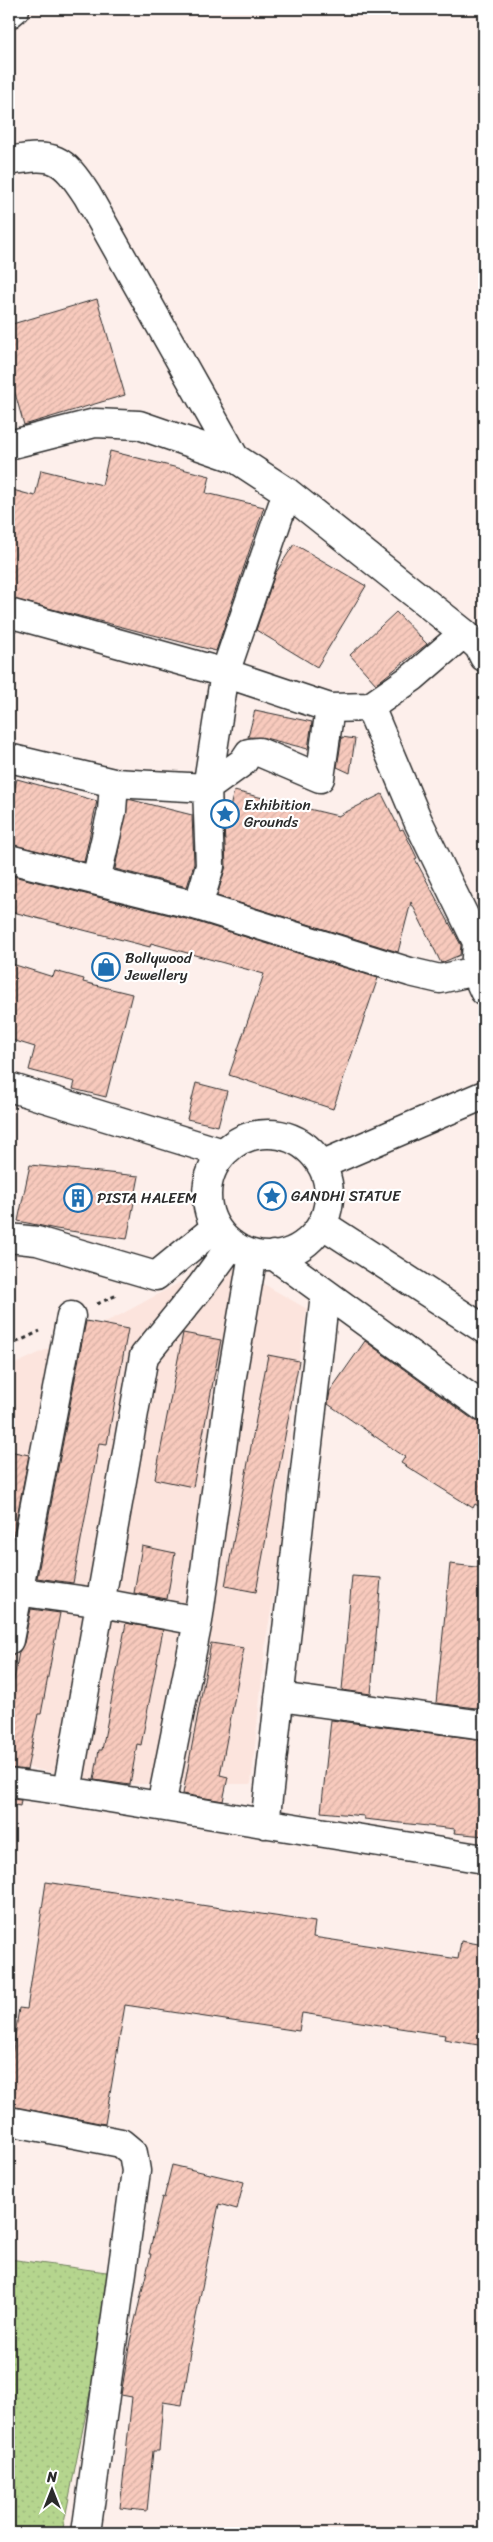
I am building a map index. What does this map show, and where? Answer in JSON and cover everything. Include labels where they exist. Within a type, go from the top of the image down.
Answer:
[{"type":"street","points":[[9,14],[15,9]]},
{"type":"street","points":[[9,161],[34,156],[52,159],[70,169],[87,195],[235,458]]},
{"type":"street","points":[[9,445],[95,423],[139,425],[235,458],[286,492],[464,633],[479,648],[484,657]]},
{"type":"street","points":[[198,906],[210,866],[207,788],[224,673],[286,492]]},
{"type":"street","points":[[9,613],[224,673],[330,708],[370,707],[413,677],[464,633]]},
{"type":"street","points":[[9,858],[198,906],[410,972],[440,979],[480,981],[477,942],[418,821],[370,707]]},
{"type":"street","points":[[9,758],[114,783],[207,788],[243,762],[249,753],[259,752],[320,778],[330,708]]},
{"type":"street","points":[[96,880],[112,811],[114,783]]},
{"type":"street","points":[[9,1087],[223,1153]]},
{"type":"street","points":[[321,1165],[484,1095]]},
{"type":"street","points":[[9,1238],[37,1241],[156,1276],[244,1245],[293,1251],[309,1240],[322,1224],[328,1204],[328,1184],[321,1165],[309,1150],[294,1139],[275,1134],[256,1135],[238,1141],[223,1153],[212,1170],[207,1189],[208,1209],[244,1245],[325,1294],[484,1408]]},
{"type":"street","points":[[322,1224],[484,1329]]},
{"type":"street","points":[[67,1791],[102,1603],[144,1356],[202,1285],[244,1245]]},
{"type":"street","points":[[161,1806],[198,1621],[232,1376],[244,1245]]},
{"type":"street","points":[[265,1824],[325,1294]]},
{"type":"street","points":[[9,1640],[13,1591],[71,1316]]},
{"type":"street","points":[[13,1591],[102,1603],[198,1621]]},
{"type":"street","points":[[279,1697],[484,1725]]},
{"type":"street","points":[[9,1783],[484,1859]]},
{"type":"street","points":[[9,2120],[121,2143],[133,2153],[136,2171],[86,2533]]},
{"type":"shaded area","points":[[208,1252],[307,1309],[294,1391],[281,1554],[266,1639],[251,1784],[115,1784],[9,1764],[9,1367],[120,1315],[186,1279]]},
{"type":"green space","points":[[9,2259],[114,2273],[62,2533],[9,2533]]},
{"type":"building","points":[[97,299],[125,395],[24,425],[9,372],[9,325]]},
{"type":"building","points":[[110,451],[210,476],[206,493],[264,507],[216,651],[9,598],[9,489],[35,496],[41,470],[102,485]]},
{"type":"building","points":[[294,544],[366,586],[317,667],[256,630],[275,574]]},
{"type":"building","points":[[396,612],[427,644],[376,684],[350,655]]},
{"type":"building","points":[[255,710],[312,722],[308,749],[265,738],[248,737]]},
{"type":"building","points":[[342,737],[355,739],[350,773],[337,767]]},
{"type":"building","points":[[17,779],[97,801],[84,862],[9,844],[9,809]]},
{"type":"building","points":[[234,791],[338,816],[382,794],[400,830],[403,829],[417,858],[415,859],[461,945],[460,955],[441,963],[411,902],[398,952],[217,896],[226,866],[224,823],[226,824]]},
{"type":"building","points":[[128,799],[192,815],[194,864],[187,887],[115,869]]},
{"type":"building","points":[[9,875],[194,921],[378,978],[333,1109],[229,1075],[264,974],[151,943],[150,947],[9,911]]},
{"type":"building","points":[[9,963],[53,977],[55,971],[84,979],[83,982],[132,994],[106,1097],[73,1089],[75,1082],[29,1070],[35,1047],[9,1039]]},
{"type":"building","points":[[196,1083],[227,1091],[218,1126],[187,1119]]},
{"type":"building","name":"PISTA HALEEM","points":[[30,1165],[139,1176],[127,1239],[56,1229],[18,1221]]},
{"type":"building","points":[[86,1321],[128,1329],[107,1444],[99,1443],[73,1583],[37,1578]]},
{"type":"building","points":[[183,1333],[221,1340],[193,1487],[155,1479]]},
{"type":"building","points":[[365,1341],[475,1421],[484,1423],[484,1509],[475,1504],[473,1508],[401,1463],[405,1457],[328,1404],[330,1391]]},
{"type":"building","points":[[268,1355],[299,1361],[256,1592],[225,1586]]},
{"type":"building","points":[[9,1451],[29,1455],[9,1558]]},
{"type":"building","points":[[142,1546],[175,1553],[167,1599],[134,1593]]},
{"type":"building","points":[[450,1564],[484,1568],[484,1709],[436,1703]]},
{"type":"building","points":[[352,1576],[381,1578],[371,1694],[342,1690]]},
{"type":"building","points":[[31,1609],[60,1613],[41,1714],[38,1714],[27,1770],[9,1768],[9,1706],[19,1652],[24,1643]]},
{"type":"building","points":[[126,1623],[163,1630],[141,1745],[137,1744],[130,1785],[94,1780],[99,1750],[102,1750]]},
{"type":"building","points":[[211,1643],[244,1648],[220,1775],[228,1777],[223,1801],[183,1794]]},
{"type":"building","points":[[331,1720],[484,1740],[484,1836],[454,1833],[455,1829],[364,1819],[364,1816],[321,1812]]},
{"type":"building","points":[[9,1799],[21,1800],[20,1806],[9,1804]]},
{"type":"building","points":[[46,1882],[315,1922],[313,1937],[458,1959],[461,1941],[484,1945],[484,2046],[444,2039],[445,2035],[302,2013],[299,2031],[125,2005],[105,2124],[9,2106],[9,2077],[19,2008],[27,2009]]},
{"type":"building","points":[[172,2165],[244,2182],[237,2209],[219,2204],[189,2351],[191,2352],[182,2405],[163,2402],[159,2451],[153,2451],[147,2511],[120,2508],[132,2397],[121,2395],[130,2341],[151,2254],[149,2254],[162,2197],[164,2198]]},
{"type":"place","name":"Exhibition Grounds","points":[[225,814]]},
{"type":"place","name":"Bollywood Jewellery","points":[[106,967]]},
{"type":"place","name":"GANDHI STATUE","points":[[272,1196]]},
{"type":"place","name":"PISTA HALEEM","points":[[78,1198]]}]
